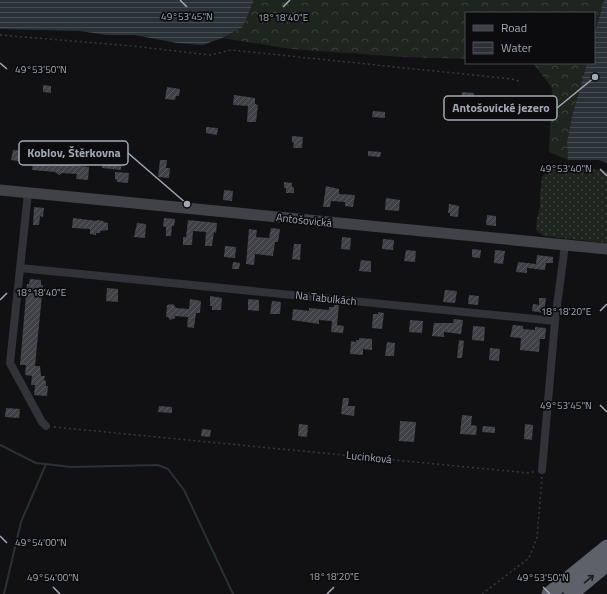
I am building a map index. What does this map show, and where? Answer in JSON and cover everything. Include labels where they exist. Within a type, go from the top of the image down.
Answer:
[{"type":"highway","points":[[549,594],[607,547]]},
{"type":"highway","points":[[571,594],[607,564]]},
{"type":"street","name":"Antošovická","points":[[0,190],[607,249]]},
{"type":"street","points":[[28,193],[10,363],[42,422],[46,426]]},
{"type":"street","points":[[542,470],[556,321],[565,245]]},
{"type":"street","name":"Na Tabulkách","points":[[20,268],[556,321]]},
{"type":"path","points":[[0,35],[133,46],[210,55],[231,50],[512,79],[518,81],[519,85]]},
{"type":"path","name":"Lucinková","points":[[46,426],[530,473],[542,470]]},
{"type":"path","points":[[482,594],[529,558],[537,538],[542,470]]},
{"type":"green space","points":[[254,0],[604,0],[595,32],[595,12],[465,12],[465,59],[403,57],[291,49],[222,38],[243,27]]},
{"type":"green space","points":[[534,64],[587,64],[572,116],[567,142],[568,160],[549,152],[552,88]]},
{"type":"green space","points":[[557,165],[607,171],[607,243],[543,236],[536,230],[540,206],[542,177],[547,171]]},
{"type":"water","points":[[0,0],[254,0],[243,27],[222,38],[203,45],[177,43],[134,35],[107,35],[80,31],[0,29]]},
{"type":"water","points":[[604,0],[607,0],[607,163],[599,160],[568,160],[567,142],[572,116],[587,64],[595,64],[595,32]]},
{"type":"building","points":[[43,85],[51,86],[51,93],[43,92]]},
{"type":"building","points":[[167,87],[180,89],[179,96],[176,96],[175,100],[165,99]]},
{"type":"building","points":[[462,92],[474,93],[474,100],[461,99]]},
{"type":"building","points":[[234,95],[255,98],[255,104],[258,105],[256,122],[247,122],[248,106],[233,105]]},
{"type":"building","points":[[373,111],[385,112],[385,118],[372,117]]},
{"type":"building","points":[[206,127],[218,128],[217,135],[206,133]]},
{"type":"building","points":[[292,136],[303,137],[302,148],[293,148],[294,143],[292,142]]},
{"type":"building","points":[[13,150],[26,151],[25,157],[38,158],[38,154],[46,155],[45,165],[56,166],[56,163],[89,167],[88,180],[76,179],[77,174],[62,173],[59,175],[55,172],[32,170],[33,163],[11,160]]},
{"type":"building","points":[[368,151],[381,152],[380,157],[368,156]]},
{"type":"building","points":[[104,155],[122,159],[121,170],[102,168]]},
{"type":"building","points":[[160,160],[167,160],[166,168],[170,168],[169,178],[158,177]]},
{"type":"building","points":[[115,172],[129,173],[128,183],[117,182],[115,179]]},
{"type":"building","points":[[284,182],[292,183],[294,193],[286,193]]},
{"type":"building","points":[[326,186],[339,189],[339,194],[355,195],[353,207],[345,206],[345,202],[331,201],[330,207],[323,207]]},
{"type":"building","points":[[224,190],[233,191],[232,201],[223,200]]},
{"type":"building","points":[[386,198],[400,200],[399,211],[385,210]]},
{"type":"building","points":[[449,204],[459,206],[458,217],[450,216],[450,213],[448,213]]},
{"type":"building","points":[[34,207],[44,208],[43,217],[40,216],[39,225],[33,225]]},
{"type":"building","points":[[487,215],[496,216],[496,226],[486,225]]},
{"type":"building","points":[[73,218],[104,221],[103,222],[108,223],[108,230],[100,231],[100,233],[96,233],[96,235],[90,234],[90,229],[72,228]]},
{"type":"building","points":[[164,218],[175,219],[174,226],[172,226],[171,236],[166,236],[166,227],[163,225]]},
{"type":"building","points":[[188,220],[217,223],[212,246],[205,246],[206,232],[193,231],[192,245],[183,245],[183,237],[186,237]]},
{"type":"building","points":[[137,223],[146,224],[145,238],[134,237]]},
{"type":"building","points":[[271,228],[280,229],[278,242],[275,242],[273,256],[255,254],[254,265],[246,264],[249,229],[257,230],[256,237],[269,238]]},
{"type":"building","points":[[342,237],[351,238],[350,250],[341,249]]},
{"type":"building","points":[[383,239],[394,240],[393,250],[382,249]]},
{"type":"building","points":[[294,244],[301,244],[300,260],[292,259]]},
{"type":"building","points":[[225,246],[236,247],[235,258],[224,257]]},
{"type":"building","points":[[472,249],[481,250],[480,258],[472,257]]},
{"type":"building","points":[[406,250],[416,251],[415,262],[404,261]]},
{"type":"building","points":[[495,250],[505,251],[503,264],[494,263]]},
{"type":"building","points":[[537,255],[553,257],[553,263],[546,263],[545,270],[527,268],[527,273],[516,272],[518,262],[536,264]]},
{"type":"building","points":[[361,260],[371,261],[371,272],[359,271]]},
{"type":"building","points":[[233,262],[240,263],[239,269],[232,269]]},
{"type":"building","points":[[30,279],[41,280],[41,285],[43,285],[35,366],[40,366],[41,376],[45,376],[44,380],[46,381],[46,386],[48,386],[47,396],[34,395],[35,385],[31,385],[32,376],[25,375],[26,365],[20,365],[27,284],[29,284]]},
{"type":"building","points":[[107,288],[118,289],[118,302],[106,301]]},
{"type":"building","points":[[445,290],[457,291],[455,303],[443,302]]},
{"type":"building","points":[[469,295],[479,296],[478,305],[468,304]]},
{"type":"building","points":[[210,296],[222,298],[221,310],[212,310],[212,306],[210,306]]},
{"type":"building","points":[[539,298],[546,298],[544,313],[532,311],[533,304],[539,305]]},
{"type":"building","points":[[190,299],[201,301],[200,313],[196,313],[194,328],[187,327],[188,317],[175,316],[175,318],[170,320],[166,317],[167,305],[173,304],[176,308],[189,309]]},
{"type":"building","points":[[248,299],[259,300],[259,311],[248,310]]},
{"type":"building","points":[[272,301],[281,302],[280,314],[270,314]]},
{"type":"building","points":[[334,305],[339,305],[337,325],[344,326],[343,333],[331,332],[332,321],[319,320],[319,324],[292,320],[293,309],[309,311],[309,308],[329,310],[329,307],[334,307]]},
{"type":"building","points":[[378,312],[384,313],[382,329],[372,328],[373,314],[378,314]]},
{"type":"building","points":[[454,319],[463,320],[461,334],[444,332],[444,337],[432,336],[434,323],[453,323]]},
{"type":"building","points":[[410,320],[423,321],[422,333],[409,332]]},
{"type":"building","points":[[513,325],[523,326],[523,329],[535,330],[535,327],[546,328],[545,339],[540,339],[539,352],[520,350],[521,338],[510,337]]},
{"type":"building","points":[[473,326],[485,327],[484,341],[472,340]]},
{"type":"building","points":[[359,338],[372,339],[372,350],[363,349],[363,355],[350,354],[351,341],[356,342]]},
{"type":"building","points":[[459,340],[464,341],[462,358],[457,358]]},
{"type":"building","points":[[387,342],[395,343],[394,356],[385,356]]},
{"type":"building","points":[[490,348],[500,349],[499,361],[489,360]]},
{"type":"building","points":[[343,398],[349,398],[348,406],[355,406],[354,416],[341,414]]},
{"type":"building","points":[[159,406],[172,407],[172,413],[158,412]]},
{"type":"building","points":[[6,408],[20,409],[19,418],[5,417]]},
{"type":"building","points":[[462,415],[472,416],[471,425],[477,426],[476,435],[460,434]]},
{"type":"building","points":[[400,421],[416,422],[414,442],[399,441]]},
{"type":"building","points":[[299,424],[308,425],[307,437],[298,436]]},
{"type":"building","points":[[525,424],[533,425],[532,440],[524,439]]},
{"type":"building","points":[[483,426],[495,427],[495,433],[482,432]]},
{"type":"building","points":[[202,429],[211,430],[210,437],[201,436]]},
{"type":"waterway","points":[[0,445],[36,463],[72,467],[158,465],[168,469],[184,490],[233,594]]},
{"type":"waterway","points":[[4,594],[21,522],[46,464]]},
{"type":"place","name":"Antošovické jezero","points":[[595,77]]},
{"type":"place","name":"Koblov, Štěrkovna","points":[[187,204]]}]
